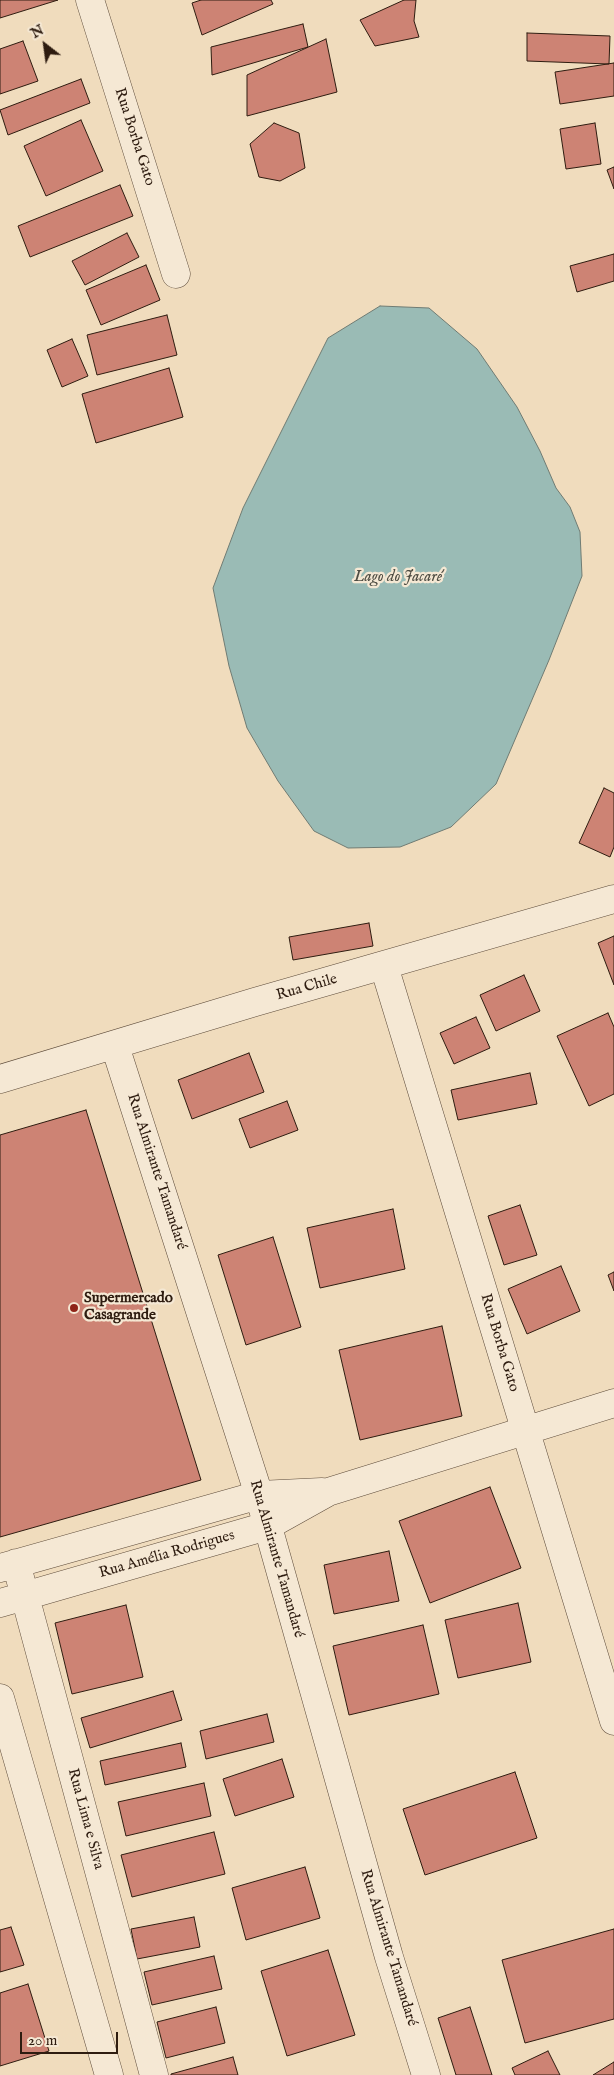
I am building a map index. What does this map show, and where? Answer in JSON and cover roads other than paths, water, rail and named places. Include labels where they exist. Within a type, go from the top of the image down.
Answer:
[{"type":"street","name":"Rua Borba Gato","points":[[90,0],[176,274]]},
{"type":"street","name":"Rua Chile","points":[[0,1079],[115,1046],[255,1002],[614,899]]},
{"type":"street","name":"Rua Borba Gato","points":[[384,966],[614,1720]]},
{"type":"street","name":"Rua Almirante Tamandaré","points":[[115,1046],[259,1495],[266,1526],[389,1957],[426,2075]]},
{"type":"street","name":"Rua Amélia Rodrigues","points":[[12,1600],[266,1526],[328,1492],[525,1429],[614,1403]]},
{"type":"street","name":"Rua Amélia Rodrigues","points":[[8,1566],[259,1495],[328,1492]]},
{"type":"street","name":"Rua Lima e Silva","points":[[8,1566],[12,1600],[154,2075]]},
{"type":"street","points":[[0,1698],[109,2075]]},
{"type":"water","name":"Lago do Jacaré","points":[[380,306],[429,308],[477,349],[517,407],[540,451],[556,488],[570,507],[580,532],[582,576],[549,660],[496,784],[451,827],[400,847],[348,848],[314,831],[278,781],[247,728],[229,666],[213,588],[243,508],[328,338]]},
{"type":"place","name":"Supermercado Casagrande","points":[[74,1308]]}]
